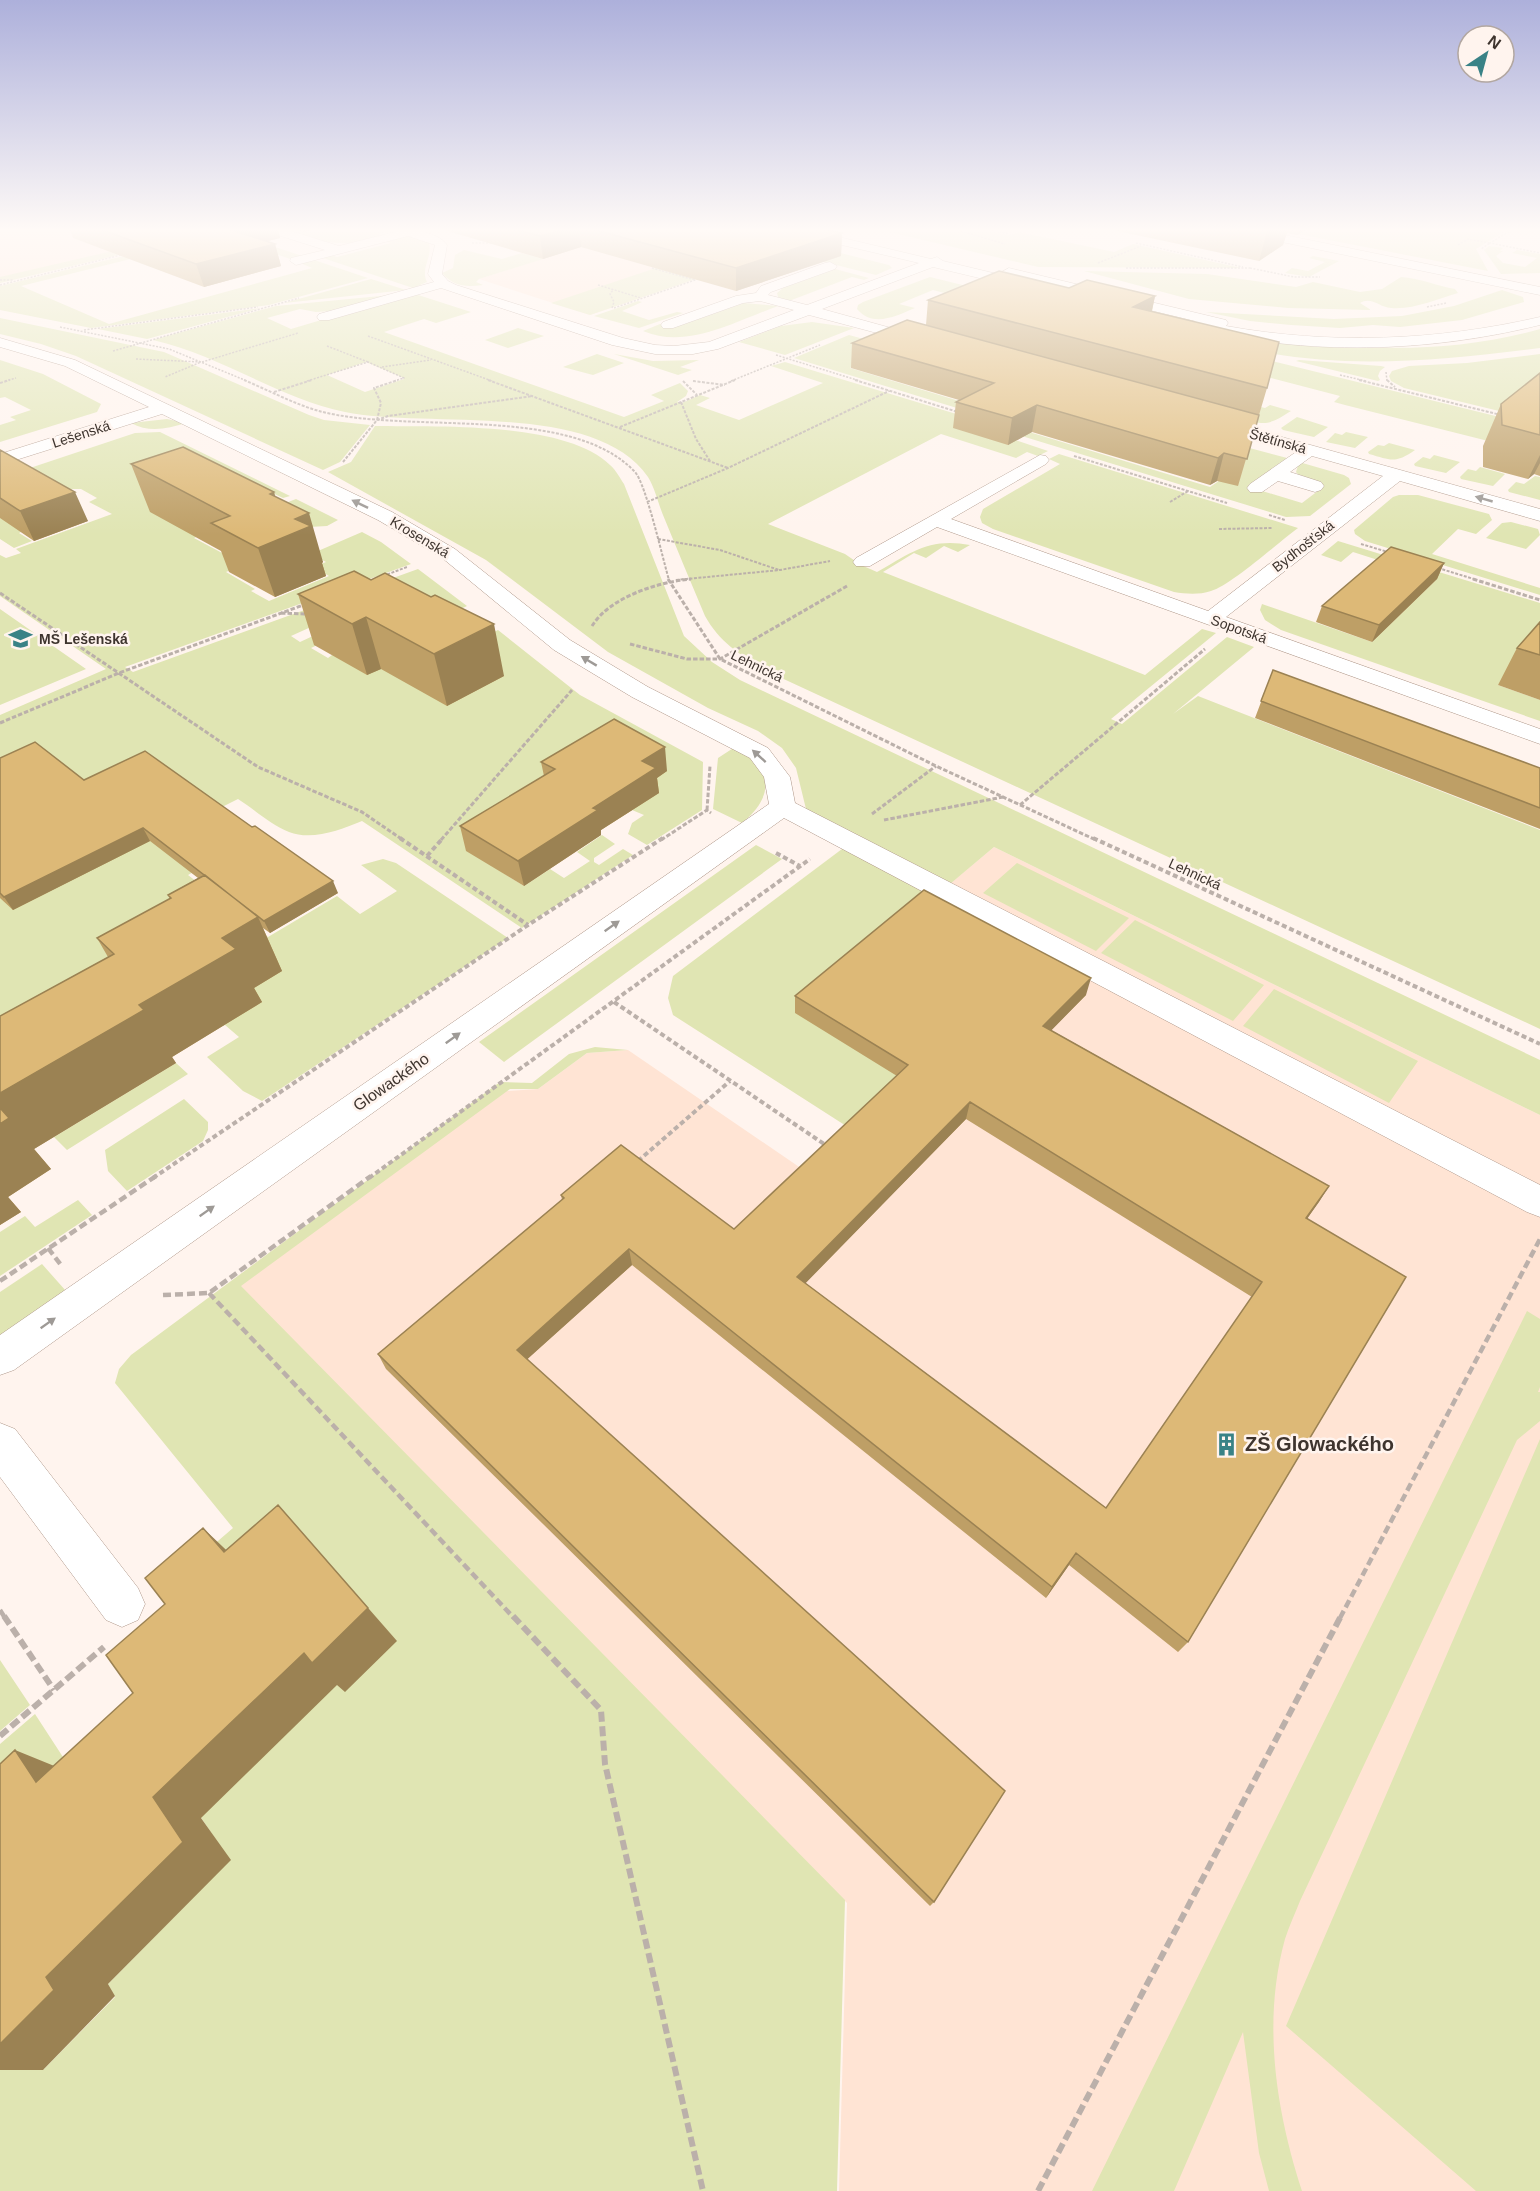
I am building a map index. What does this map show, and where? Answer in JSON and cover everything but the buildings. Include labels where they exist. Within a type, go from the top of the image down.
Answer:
[{"type":"street","points":[[586,330],[641,348],[682,352],[713,346],[755,330]]},
{"type":"street","points":[[882,330],[946,348]]},
{"type":"street","points":[[1221,330],[1338,343],[1406,343],[1465,338],[1499,330]]},
{"type":"street","points":[[1281,330],[1341,335],[1400,335],[1455,330]]},
{"type":"street","name":"Krosenská","points":[[0,342],[70,363],[385,516],[448,553],[562,645],[640,692],[759,753],[777,777],[783,807]]},
{"type":"street","points":[[713,346],[738,354]]},
{"type":"street","name":"Lešenská","points":[[0,460],[163,408]]},
{"type":"street","name":"Štětínská","points":[[1196,418],[1540,515]]},
{"type":"street","points":[[1256,488],[1310,450]]},
{"type":"street","points":[[863,562],[1040,460]]},
{"type":"street","points":[[1276,474],[1315,486]]},
{"type":"street","name":"Bydhošťská","points":[[1221,623],[1313,529],[1396,475]]},
{"type":"street","name":"Sopotská","points":[[937,521],[1540,737]]},
{"type":"street","points":[[783,807],[852,829],[1540,1202]]},
{"type":"street","name":"Glowackého","points":[[0,1357],[783,807]]},
{"type":"street","points":[[0,1443],[122,1604]]},
{"type":"path","name":"Lehnická","points":[[77,330],[169,349],[319,411],[349,418],[516,427],[551,432],[585,442],[615,455],[637,474],[648,502],[669,580],[720,659],[936,766],[1540,1044]]},
{"type":"path","points":[[81,331],[87,330]]},
{"type":"path","points":[[139,342],[182,330]]},
{"type":"path","points":[[367,336],[728,468]]},
{"type":"path","points":[[306,477],[341,464],[381,413],[381,397],[374,388],[404,378],[320,343]]},
{"type":"path","points":[[620,428],[826,343]]},
{"type":"path","points":[[768,353],[957,412]]},
{"type":"path","points":[[381,368],[434,359]]},
{"type":"path","points":[[273,392],[369,362]]},
{"type":"path","points":[[1391,369],[1386,372],[1387,382],[1398,389]]},
{"type":"path","points":[[1331,372],[1507,416]]},
{"type":"path","points":[[683,381],[697,395]]},
{"type":"path","points":[[648,502],[728,468],[888,391]]},
{"type":"path","points":[[377,420],[388,416],[533,396]]},
{"type":"path","points":[[681,402],[696,439],[710,462]]},
{"type":"path","points":[[1067,454],[1231,504]]},
{"type":"path","points":[[1170,502],[1188,491]]},
{"type":"path","points":[[1263,514],[1395,555]]},
{"type":"path","points":[[1219,529],[1313,529]]},
{"type":"path","points":[[658,539],[733,552],[780,570]]},
{"type":"path","points":[[381,577],[448,553]]},
{"type":"path","points":[[427,856],[575,686],[562,645],[588,634],[687,659],[720,659],[878,568],[849,557],[780,570],[669,580],[630,595],[597,618],[588,634]]},
{"type":"path","points":[[1428,565],[1540,600]]},
{"type":"path","points":[[0,593],[258,767],[362,812],[528,925]]},
{"type":"path","points":[[0,723],[119,673],[314,601]]},
{"type":"path","points":[[281,613],[316,614]]},
{"type":"path","points":[[1020,805],[1221,623]]},
{"type":"path","points":[[153,1295],[209,1293],[614,1002],[936,766]]},
{"type":"path","points":[[852,829],[1003,797]]},
{"type":"path","points":[[0,1281],[528,925],[707,810],[743,835],[801,866]]},
{"type":"path","points":[[614,1002],[833,1150]]},
{"type":"path","points":[[636,1163],[730,1081]]},
{"type":"path","points":[[1038,2191],[1540,1239]]},
{"type":"path","points":[[48,1248],[85,1297]]},
{"type":"path","points":[[209,1293],[601,1710],[605,1764],[703,2191]]},
{"type":"path","points":[[0,1736],[134,1621],[122,1604]]},
{"type":"path","points":[[0,1610],[54,1690]]},
{"type":"shaded area","points":[[994,847],[1540,1115],[1540,2191],[839,2191],[847,1903],[240,1286],[506,1091],[538,1089],[587,1053],[628,1050],[808,1173],[906,1082],[795,1013]]},
{"type":"green space","points":[[0,330],[59,330],[164,352],[309,415],[324,420],[370,425],[340,462],[323,470],[76,356],[0,334]]},
{"type":"green space","points":[[104,330],[179,330],[147,339]]},
{"type":"green space","points":[[188,330],[389,330],[384,332],[624,417],[664,401],[651,395],[680,383],[688,391],[686,396],[677,402],[682,403],[700,395],[710,398],[696,405],[739,420],[823,383],[771,366],[785,362],[986,423],[1015,440],[1048,451],[1038,456],[1027,452],[1016,458],[941,434],[768,524],[845,554],[877,572],[921,548],[943,543],[970,545],[958,552],[944,546],[926,558],[914,553],[883,572],[1145,675],[1202,629],[1216,633],[1111,719],[1122,724],[1227,637],[1254,647],[1173,714],[1198,696],[1540,830],[1540,1029],[775,675],[754,663],[735,650],[711,626],[648,477],[623,453],[590,437],[550,427],[507,422],[379,417],[320,406],[202,356],[153,340]],"holes":[[[366,362],[404,379],[365,392],[327,375]]]},
{"type":"green space","points":[[512,330],[525,330],[544,336],[508,348],[485,340]]},
{"type":"green space","points":[[714,330],[677,337],[660,336],[643,331]]},
{"type":"green space","points":[[770,330],[848,330],[785,355],[739,342]]},
{"type":"green space","points":[[1088,330],[1147,330],[1540,427],[1540,454],[1334,402],[1340,396]]},
{"type":"green space","points":[[1181,330],[1217,330],[1298,342],[1393,348],[1442,346],[1540,330],[1540,348],[1429,359],[1355,361],[1281,355],[1209,339]]},
{"type":"green space","points":[[849,335],[904,350],[884,352],[850,368],[1019,419],[1009,426],[1210,487],[1241,466],[1242,446],[1287,458],[1249,487],[1302,503],[1323,487],[1301,478],[1296,472],[1299,462],[1344,475],[1349,478],[1351,484],[1310,516],[1286,517],[1025,437],[996,420],[794,358]]},
{"type":"green space","points":[[597,354],[624,363],[593,375],[563,367]]},
{"type":"green space","points":[[614,354],[653,361],[699,360],[680,367],[692,370],[678,375]]},
{"type":"green space","points":[[1540,354],[1540,421],[1404,388],[1391,381],[1389,376],[1392,371],[1409,366],[1467,363]]},
{"type":"green space","points":[[0,360],[43,374],[101,404],[97,412],[0,442],[0,425],[16,420],[10,417],[31,410],[5,397],[0,398]]},
{"type":"green space","points":[[1296,361],[1385,367],[1380,371],[1378,381]]},
{"type":"green space","points":[[1270,405],[1291,411],[1278,419],[1263,423],[1243,419],[1257,406],[1265,408]]},
{"type":"green space","points":[[1297,417],[1328,427],[1314,437],[1281,428]]},
{"type":"green space","points":[[167,419],[186,423],[158,429],[145,428],[131,423]]},
{"type":"green space","points":[[375,426],[498,429],[563,440],[589,451],[612,467],[624,484],[684,636],[712,662],[740,680],[1540,1060],[1540,1115],[994,847],[950,884],[806,809],[796,768],[782,748],[758,731],[708,708],[608,652],[486,560],[328,472],[351,462]]},
{"type":"green space","points":[[160,432],[290,496],[283,498],[268,491],[215,529],[194,538],[239,562],[248,563],[226,572],[255,589],[251,591],[269,601],[329,576],[314,567],[326,562],[311,554],[362,532],[381,542],[411,564],[125,667],[133,672],[418,569],[467,606],[417,630],[375,598],[291,636],[300,642],[371,609],[368,621],[311,648],[328,658],[332,655],[391,664],[482,638],[498,630],[580,695],[703,762],[702,810],[647,845],[628,834],[632,823],[644,815],[632,810],[610,824],[596,816],[467,850],[524,886],[550,869],[564,878],[590,861],[577,852],[602,835],[615,844],[594,858],[594,862],[599,865],[623,849],[633,855],[522,928],[362,821],[326,833],[298,834],[276,825],[238,799],[220,808],[259,836],[188,875],[268,937],[337,896],[360,914],[397,891],[361,865],[383,859],[396,863],[508,938],[262,1101],[243,1091],[207,1057],[239,1037],[225,1025],[0,1120],[0,898],[91,792],[0,773],[0,715],[106,669],[0,596],[0,555],[6,558],[21,553],[16,549],[112,514],[89,502],[97,498],[81,489],[67,489],[30,468],[135,433]]},
{"type":"green space","points":[[1346,432],[1368,437],[1355,448],[1326,442],[1335,433],[1342,435]]},
{"type":"green space","points":[[1389,443],[1415,450],[1393,460],[1368,452],[1378,445],[1384,446]]},
{"type":"green space","points":[[1059,454],[1298,528],[1230,581],[1211,591],[1193,594],[1174,592],[993,529],[982,523],[980,517],[983,509],[1060,464],[1049,459]]},
{"type":"green space","points":[[1434,455],[1460,462],[1446,473],[1415,466],[1414,464],[1423,457],[1430,459]]},
{"type":"green space","points":[[1480,467],[1505,474],[1493,486],[1461,479],[1460,477],[1468,469],[1476,471]]},
{"type":"green space","points":[[1535,476],[1540,477],[1540,500],[1509,492],[1508,490],[1516,482],[1524,484]]},
{"type":"green space","points":[[1418,495],[1489,514],[1492,520],[1476,534],[1458,529],[1432,554],[1540,588],[1540,595],[1365,541],[1355,534],[1354,530],[1393,497]]},
{"type":"green space","points":[[296,499],[338,520],[327,526],[309,527],[283,504]]},
{"type":"green space","points":[[0,517],[23,531],[19,533],[32,541],[14,548],[0,539]]},
{"type":"green space","points":[[1511,522],[1538,529],[1540,535],[1526,549],[1486,538],[1502,523]]},
{"type":"green space","points":[[1338,541],[1540,603],[1540,637],[1498,685],[1540,700],[1540,721],[1281,630],[1265,620],[1260,610],[1262,604],[1372,642],[1437,579],[1353,552],[1341,562],[1321,555]]},
{"type":"green space","name":"MŠ Lešenská","points":[[0,609],[86,669],[0,705]]},
{"type":"green space","points":[[738,745],[758,764],[766,783],[760,803],[742,823],[713,809],[718,758]]},
{"type":"green space","points":[[756,845],[782,859],[504,1062],[479,1042]]},
{"type":"green space","points":[[846,846],[937,894],[906,1082],[854,1131],[673,1015],[668,998],[673,976]]},
{"type":"green space","points":[[1017,863],[1129,918],[1096,951],[983,893]]},
{"type":"green space","points":[[1135,920],[1264,985],[1233,1021],[1101,953]]},
{"type":"green space","points":[[1274,989],[1418,1061],[1389,1103],[1243,1026]]},
{"type":"green space","points":[[595,1047],[628,1050],[587,1053],[538,1089],[510,1089],[241,1286],[845,1900],[837,2191],[0,2191],[0,1993],[44,2069],[115,1997],[108,1984],[230,1860],[195,1809],[338,1683],[396,1641],[183,1605],[168,1584],[233,1528],[115,1383],[119,1369],[131,1355],[500,1082],[532,1083],[569,1054]]},
{"type":"green space","points":[[176,1063],[188,1074],[67,1150],[54,1137]]},
{"type":"green space","points":[[184,1099],[208,1122],[208,1130],[203,1141],[127,1191],[108,1171],[105,1150]]},
{"type":"green space","points":[[78,1200],[92,1215],[0,1276],[0,1232],[25,1216],[35,1227]]},
{"type":"green space","points":[[42,1264],[66,1291],[0,1336],[0,1292]]},
{"type":"green space","points":[[1527,1311],[1540,1319],[1540,1387],[1538,1392],[1540,1392],[1540,1421],[1517,1440],[1300,1901],[1285,1939],[1274,2002],[1275,2066],[1285,2130],[1302,2191],[1269,2191],[1259,2153],[1243,2032],[1174,2191],[1092,2191]]},
{"type":"green space","points":[[1540,1439],[1540,2191],[1476,2191],[1286,2026]]},
{"type":"green space","points":[[0,1660],[30,1705],[0,1731]]},
{"type":"green space","points":[[35,1714],[74,1774],[0,1890],[0,1744]]},
{"type":"place","name":"MŠ Lešenská","points":[[21,639]]},
{"type":"place","name":"ZŠ Glowackého","points":[[1227,1444]]}]
